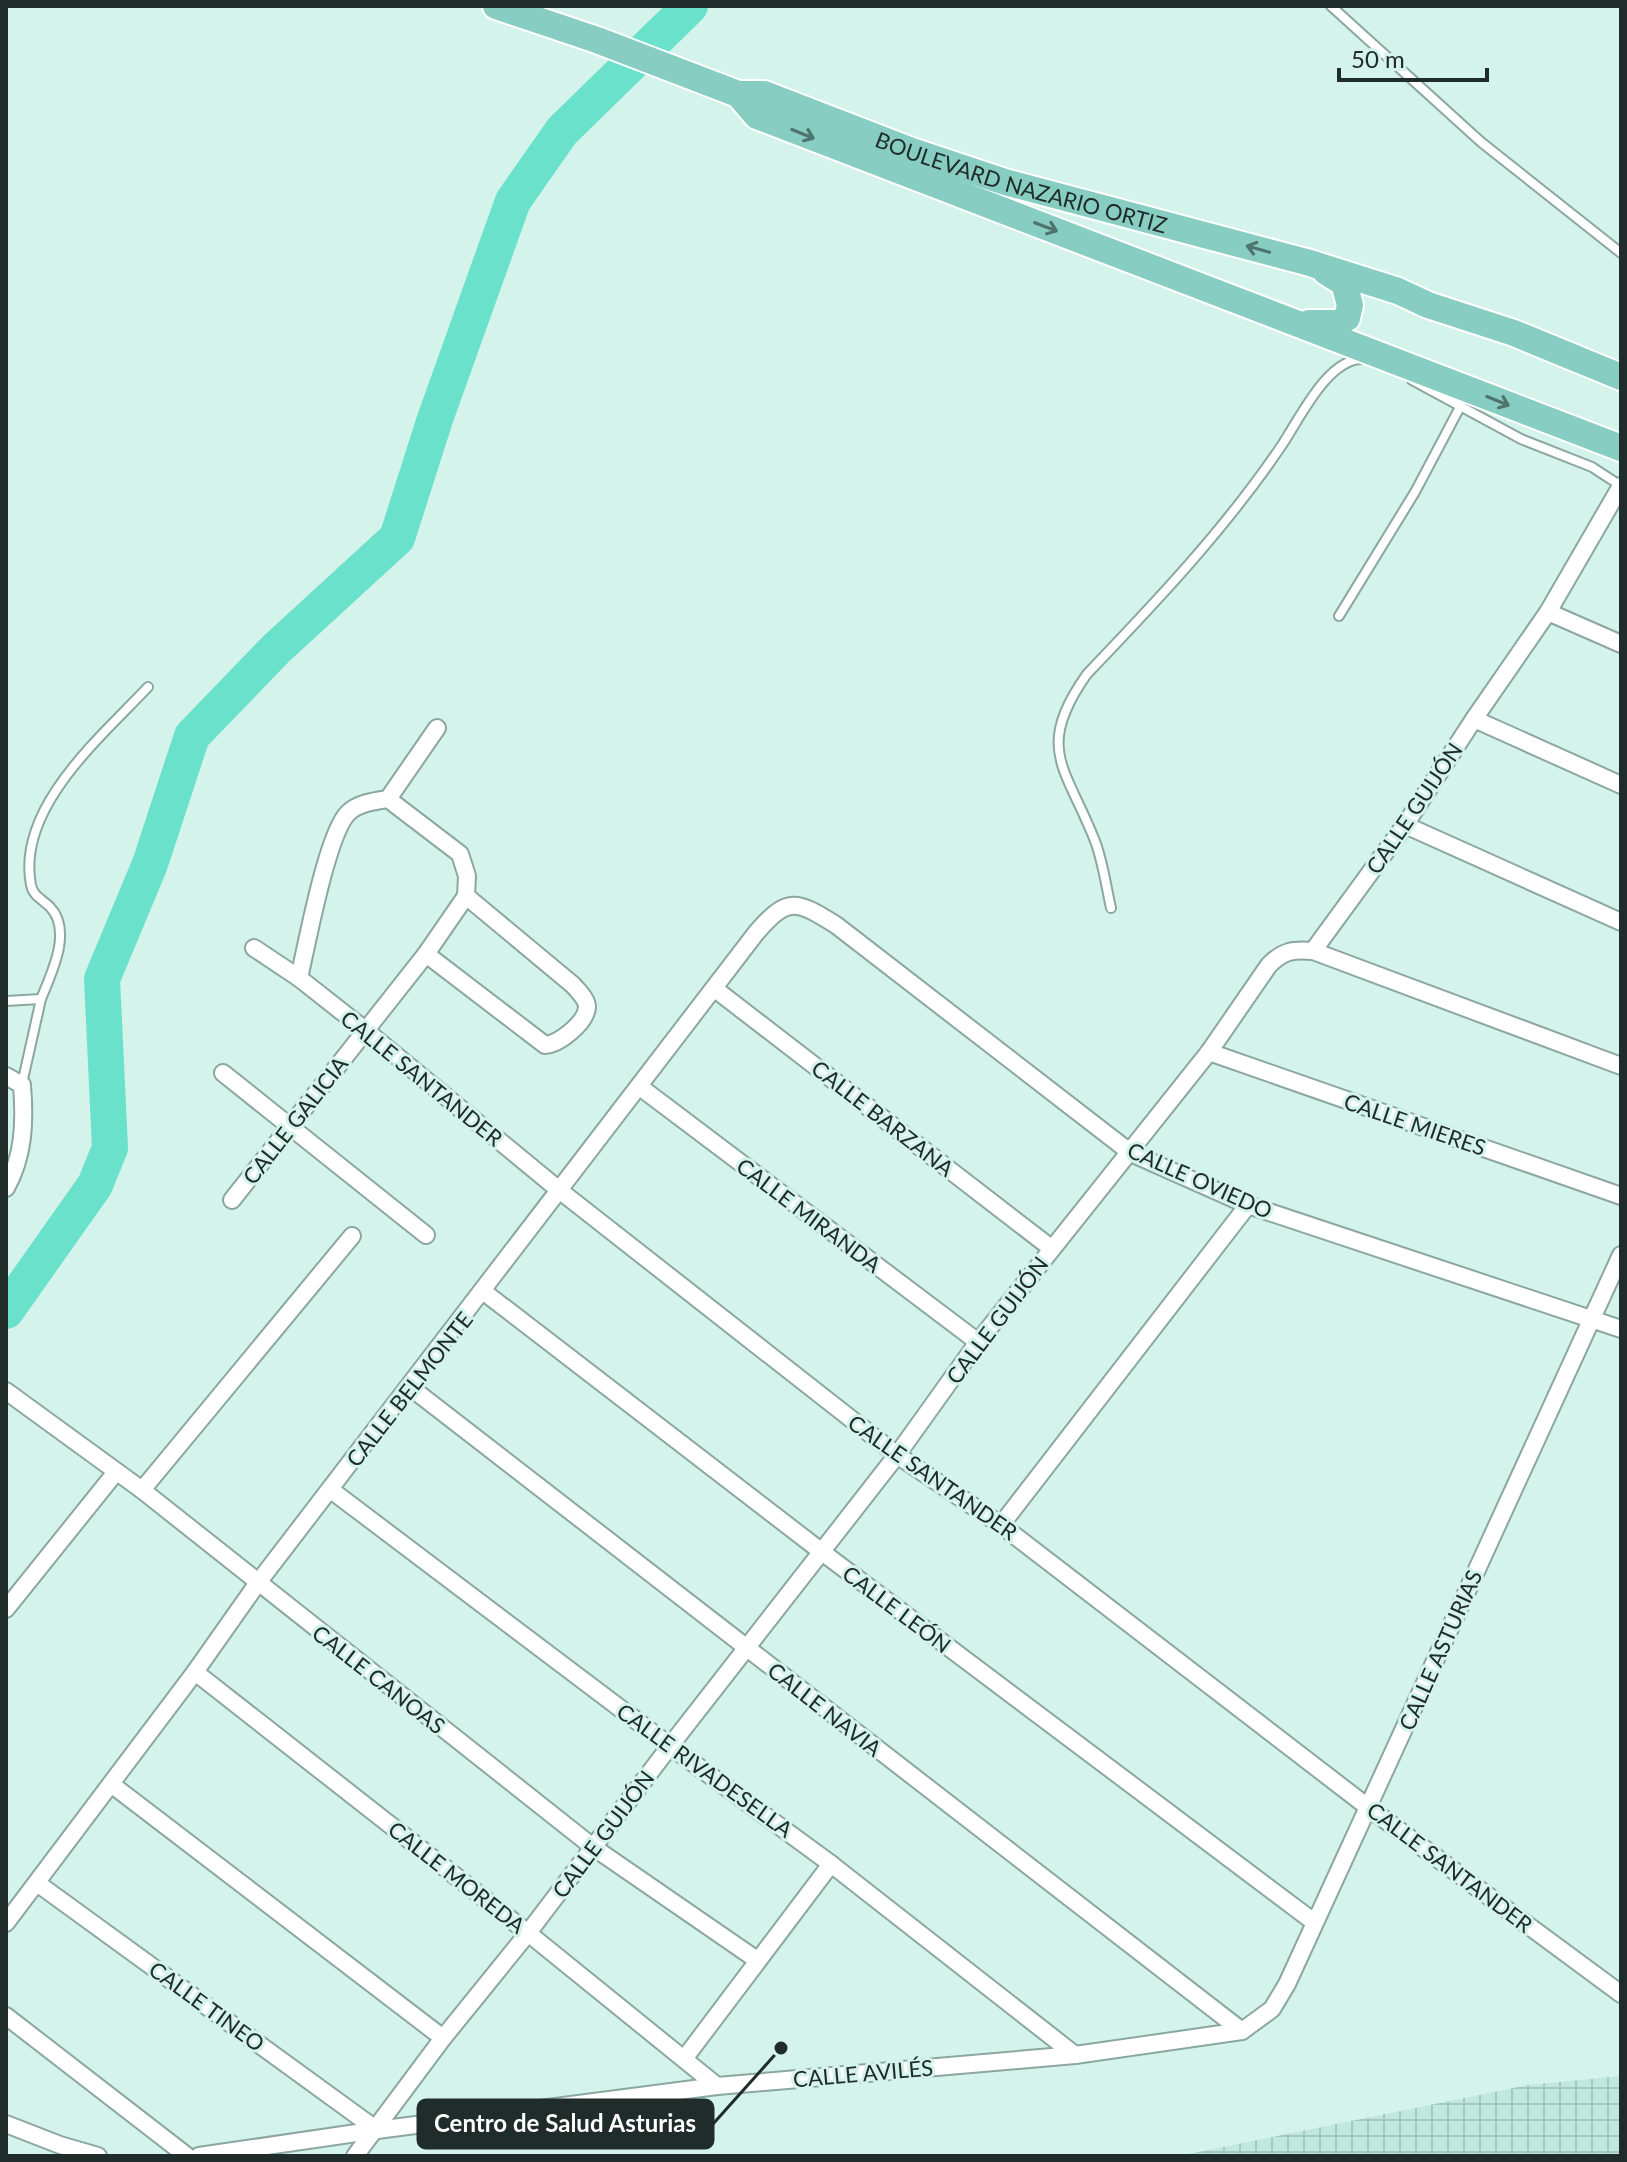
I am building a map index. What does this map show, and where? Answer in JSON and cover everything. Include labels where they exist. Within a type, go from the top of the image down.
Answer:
[{"type":"main road","name":"BOULEVARD NAZARIO ORTIZ","points":[[496,6],[597,40],[738,94],[764,94],[909,150],[1005,182],[1310,263],[1398,291],[1428,305],[1514,333],[1621,377]]},
{"type":"main road","name":"BOULEVARD NAZARIO ORTIZ","points":[[738,94],[757,116],[1621,448]]},
{"type":"main road","name":"BOULEVARD NAZARIO ORTIZ","points":[[1282,318],[1316,324],[1338,323],[1347,318],[1350,305],[1344,283],[1310,263]]},
{"type":"main road","name":"BOULEVARD NAZARIO ORTIZ","points":[[1402,363],[1379,350],[1361,334],[1362,316],[1369,304],[1379,301],[1428,305]]},
{"type":"street","name":"CALLE GUIJÓN","points":[[355,2156],[443,2038],[528,1933],[897,1455],[978,1342],[1209,1052],[1252,987],[1279,955],[1295,949],[1313,951],[1405,825],[1548,612],[1621,486]]},
{"type":"street","points":[[1548,612],[1621,644]]},
{"type":"street","points":[[1474,719],[1621,785]]},
{"type":"street","points":[[299,978],[330,851],[340,825],[349,812],[365,804],[388,799],[437,728]]},
{"type":"street","points":[[388,799],[460,854],[467,876],[466,896],[579,992],[587,1005],[586,1012],[565,1037],[555,1044],[545,1045],[426,954]]},
{"type":"street","points":[[1405,825],[1621,922]]},
{"type":"street","name":"CALLE GALICIA","points":[[232,1200],[426,954],[466,896]]},
{"type":"street","name":"CALLE BELMONTE","points":[[6,1923],[195,1672],[257,1584],[484,1292],[756,933],[785,906],[807,907],[836,925]]},
{"type":"street","name":"CALLE OVIEDO","points":[[836,925],[1131,1153],[1248,1205],[1621,1329]]},
{"type":"street","name":"CALLE SANTANDER","points":[[254,948],[299,978],[365,1030],[559,1190],[897,1455],[1001,1525],[1369,1808],[1621,1994]]},
{"type":"street","points":[[1313,951],[1621,1066]]},
{"type":"street","name":"CALLE BARZANA","points":[[715,989],[1051,1248]]},
{"type":"street","name":"CALLE MIERES","points":[[1209,1052],[1621,1196]]},
{"type":"street","points":[[223,1073],[426,1235]]},
{"type":"street","points":[[6,1076],[22,1085],[24,1116],[19,1160],[6,1188]]},
{"type":"street","name":"CALLE MIRANDA","points":[[640,1087],[978,1342]]},
{"type":"street","points":[[1001,1525],[1248,1205]]},
{"type":"street","points":[[142,1490],[352,1236]]},
{"type":"street","name":"CALLE ASTURIAS","points":[[1242,2031],[1262,2018],[1277,2001],[1369,1808],[1621,1255]]},
{"type":"street","name":"CALLE LEÓN","points":[[484,1292],[822,1552],[1314,1922]]},
{"type":"street","name":"CALLE NAVIA","points":[[410,1387],[1242,2031]]},
{"type":"street","name":"CALLE CANOAS","points":[[6,1391],[142,1490],[593,1847],[757,1960]]},
{"type":"street","points":[[6,1609],[116,1472]]},
{"type":"street","name":"CALLE RIVADESELLA","points":[[331,1490],[831,1864],[1075,2055]]},
{"type":"street","name":"CALLE MOREDA","points":[[195,1672],[528,1933],[717,2086]]},
{"type":"street","points":[[111,1784],[443,2038]]},
{"type":"street","points":[[684,2059],[831,1864]]},
{"type":"street","name":"CALLE TINEO","points":[[37,1883],[377,2130]]},
{"type":"street","points":[[6,2016],[187,2156]]},
{"type":"street","name":"CALLE AVILÉS","points":[[199,2156],[717,2086],[1075,2055],[1242,2031]]},
{"type":"street","points":[[6,2124],[98,2156]]},
{"type":"lane","points":[[1331,6],[1452,117],[1621,253]]},
{"type":"lane","points":[[1111,908],[1097,845],[1065,774],[1058,750],[1059,725],[1069,699],[1087,674],[1214,537],[1325,381],[1339,366],[1346,361],[1364,359],[1388,368],[1521,439],[1592,467],[1621,486]]},
{"type":"lane","points":[[1339,616],[1415,492],[1460,407]]},
{"type":"lane","points":[[22,1085],[41,999],[54,966],[60,927],[51,908],[31,888],[30,857],[34,830],[78,760],[148,687]]},
{"type":"lane","points":[[6,1001],[41,999]]},
{"type":"shaded area","points":[[1621,2076],[1621,2156],[1179,2156],[1528,2085]]},
{"type":"waterway","points":[[6,1311],[95,1185],[110,1148],[102,979],[150,864],[192,736],[276,649],[397,538],[435,419],[513,201],[562,131],[690,6]]},
{"type":"place","name":"Centro de Salud Asturias","points":[[781,2048]]}]
